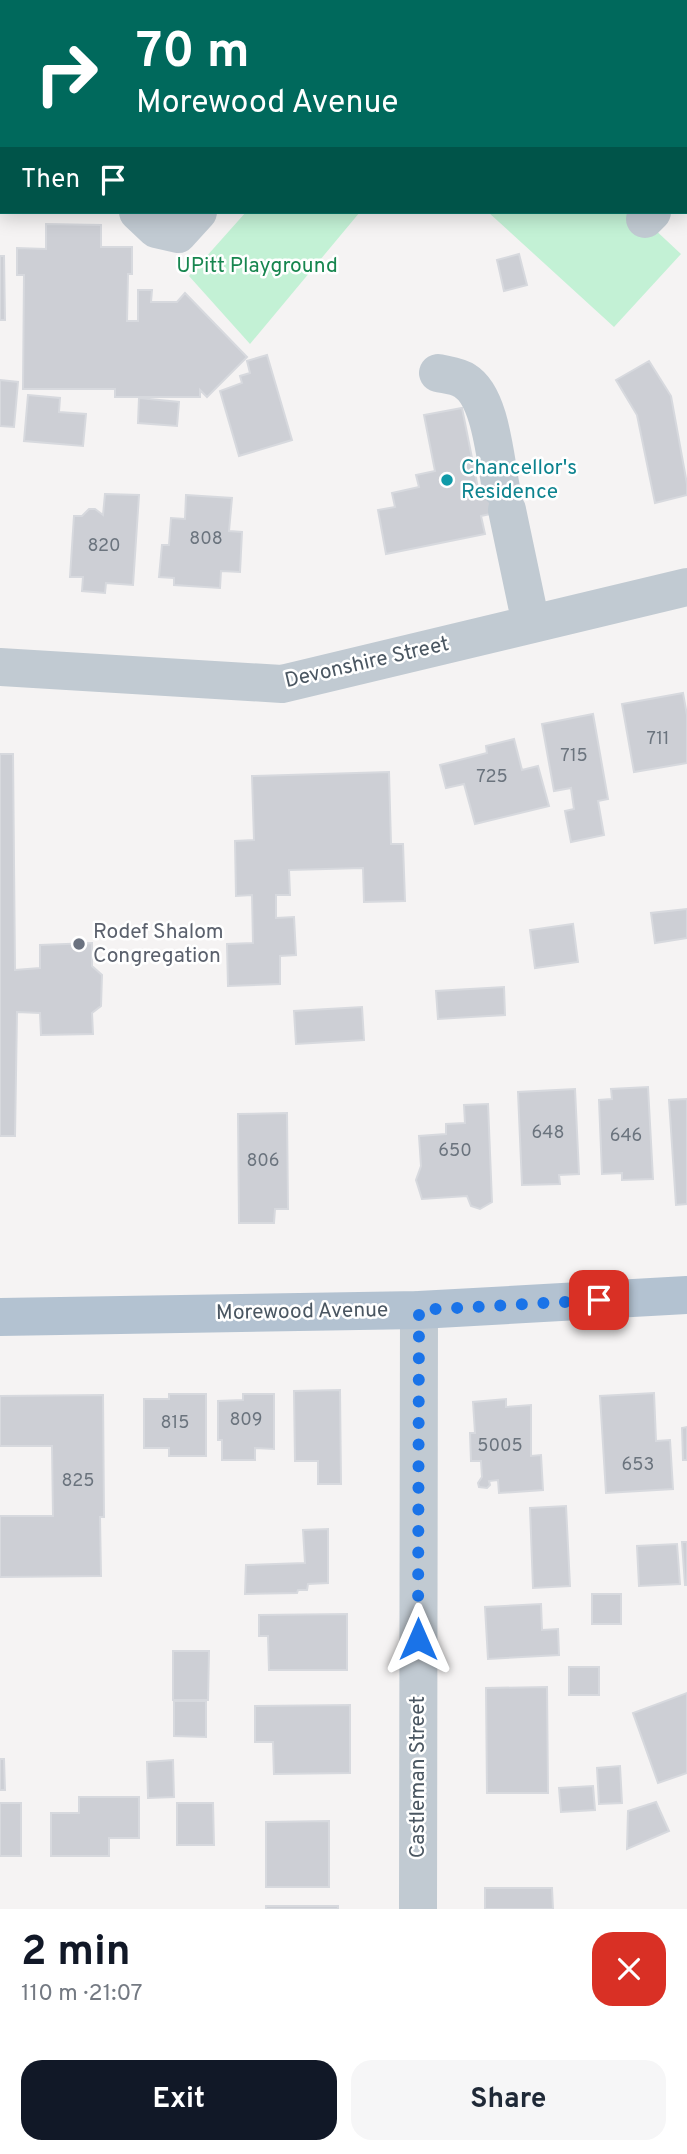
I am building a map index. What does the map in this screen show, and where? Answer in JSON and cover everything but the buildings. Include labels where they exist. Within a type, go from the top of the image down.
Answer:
[{"type":"main road","name":"Morewood Avenue","points":[[0,1317],[419,1310],[687,1295]]},
{"type":"street","points":[[140,214],[156,229],[178,234],[196,214]]},
{"type":"street","points":[[438,373],[464,380],[479,396],[489,426],[531,624]]},
{"type":"street","name":"Devonshire Street","points":[[0,667],[282,684],[687,587]]},
{"type":"street","name":"Castleman Street","points":[[418,1909],[419,1310]]},
{"type":"green space","name":"UPitt Playground","points":[[244,214],[358,214],[250,344],[189,276]]},
{"type":"green space","points":[[490,214],[638,214],[681,254],[614,327]]},
{"type":"place","name":"Chancellor's Residence","points":[[447,480]]},
{"type":"place","name":"Rodef Shalom Congregation","points":[[79,944]]},
{"type":"route","points":[[418,1639],[419,1310],[599,1300]]}]
